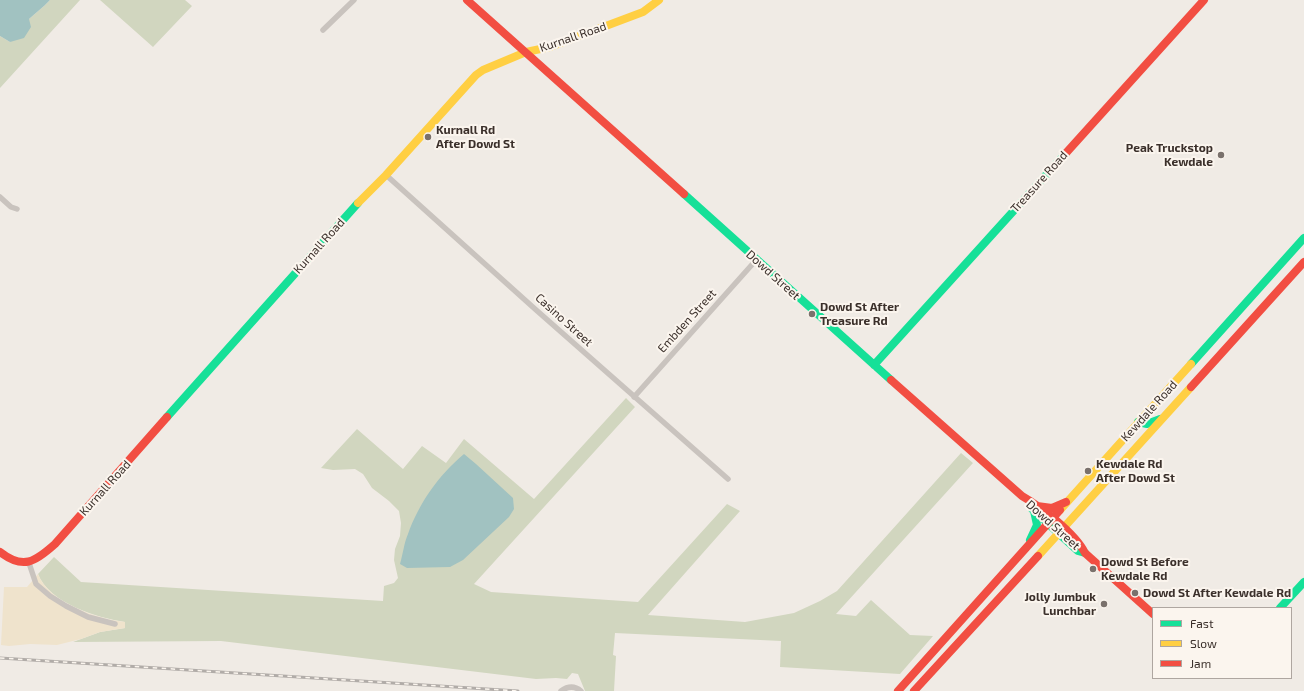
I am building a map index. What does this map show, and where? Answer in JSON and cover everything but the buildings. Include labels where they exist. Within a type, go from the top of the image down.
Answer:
[{"type":"street","points":[[323,30],[354,0]]},
{"type":"street","name":"Dowd Street","points":[[467,0],[874,365],[1022,496],[1029,499],[1035,509],[1082,547],[1085,553],[1152,613]]},
{"type":"street","name":"Kurnall Road","points":[[29,563],[39,558],[55,544],[351,210],[386,175],[476,75],[483,70],[526,52],[550,47],[643,12],[659,0]]},
{"type":"street","name":"Treasure Road","points":[[874,365],[1204,0]]},
{"type":"street","name":"Casino Street","points":[[386,175],[728,479]]},
{"type":"street","points":[[0,197],[11,207],[17,209]]},
{"type":"street","name":"Kewdale Road","points":[[898,691],[1304,238]]},
{"type":"street","name":"Embden Street","points":[[634,397],[757,260]]},
{"type":"street","name":"Kewdale Road","points":[[914,691],[1304,262]]},
{"type":"street","points":[[1138,422],[1142,425],[1146,425],[1163,418]]},
{"type":"street","points":[[1028,547],[1037,525],[1035,509],[1053,508],[1069,501]]},
{"type":"street","points":[[0,552],[6,558],[16,563],[29,563],[36,584],[50,596],[88,617],[115,624]]},
{"type":"street","points":[[1281,607],[1304,582]]},
{"type":"street","points":[[561,691],[567,687],[581,691]]},
{"type":"green space","points":[[50,0],[80,0],[0,88],[0,36],[10,42],[29,19]]},
{"type":"green space","points":[[100,0],[185,0],[192,6],[153,47]]},
{"type":"green space","points":[[626,398],[635,407],[474,584],[491,592],[638,602],[727,504],[740,511],[648,615],[745,622],[794,613],[837,591],[961,453],[973,463],[836,614],[856,616],[871,600],[910,635],[933,636],[900,674],[780,667],[781,641],[615,633],[613,655],[616,656],[614,691],[585,691],[578,674],[572,673],[567,679],[536,679],[221,641],[73,642],[100,632],[125,628],[125,622],[89,613],[63,601],[52,593],[38,574],[54,557],[81,582],[383,601],[384,586],[394,583],[398,578],[394,560],[395,549],[400,536],[401,523],[399,511],[372,488],[363,474],[355,469],[333,470],[321,468],[357,429],[403,469],[422,446],[446,463],[464,439],[534,499]]},
{"type":"sand","points":[[38,574],[52,593],[63,601],[89,613],[125,622],[125,628],[100,632],[81,639],[57,645],[1,645],[4,587],[27,587]]},
{"type":"water","points":[[0,0],[50,0],[29,19],[31,27],[24,38],[10,42],[0,36]]},
{"type":"water","points":[[464,454],[513,498],[514,509],[509,517],[463,560],[450,567],[407,568],[400,564],[407,537],[418,511],[438,480]]},
{"type":"railway","points":[[0,658],[518,691]]},
{"type":"traffic: fast","points":[[874,365],[1066,153]]},
{"type":"traffic: fast","points":[[684,194],[891,380]]},
{"type":"traffic: fast","points":[[167,417],[358,203]]},
{"type":"traffic: fast","points":[[1191,364],[1304,238]]},
{"type":"traffic: fast","points":[[1138,422],[1147,424],[1160,419]]},
{"type":"traffic: fast","points":[[1032,509],[1078,551],[1085,553]]},
{"type":"traffic: fast","points":[[1030,540],[1037,525],[1034,511]]},
{"type":"traffic: fast","points":[[1281,607],[1304,582]]},
{"type":"traffic: slow","points":[[358,203],[386,175],[476,75],[483,70],[526,52],[550,47],[643,12],[659,0]]},
{"type":"traffic: slow","points":[[1060,510],[1191,364]]},
{"type":"traffic: slow","points":[[1038,556],[1191,387]]},
{"type":"traffic: jam","points":[[467,0],[684,194]]},
{"type":"traffic: jam","points":[[1066,153],[1204,0]]},
{"type":"traffic: jam","points":[[1191,387],[1304,262]]},
{"type":"traffic: jam","points":[[891,380],[1022,496],[1066,529],[1074,537],[1085,553],[1152,613]]},
{"type":"traffic: jam","points":[[0,552],[15,561],[29,562],[48,550],[55,544],[167,417]]},
{"type":"traffic: jam","points":[[1037,506],[1052,508],[1066,502]]},
{"type":"traffic: jam","points":[[898,691],[1060,510]]},
{"type":"traffic: jam","points":[[914,691],[1038,556]]},
{"type":"place","name":"Kurnall Rd After Dowd St","points":[[428,137]]},
{"type":"place","name":"Peak Truckstop Kewdale","points":[[1221,155]]},
{"type":"place","name":"Dowd St After Treasure Rd","points":[[812,314]]},
{"type":"place","name":"Kewdale Rd After Dowd St","points":[[1088,471]]},
{"type":"place","name":"Dowd St Before Kewdale Rd","points":[[1093,569]]},
{"type":"place","name":"Dowd St After Kewdale Rd","points":[[1135,593]]},
{"type":"place","name":"Jolly Jumbuk Lunchbar","points":[[1104,604]]}]
